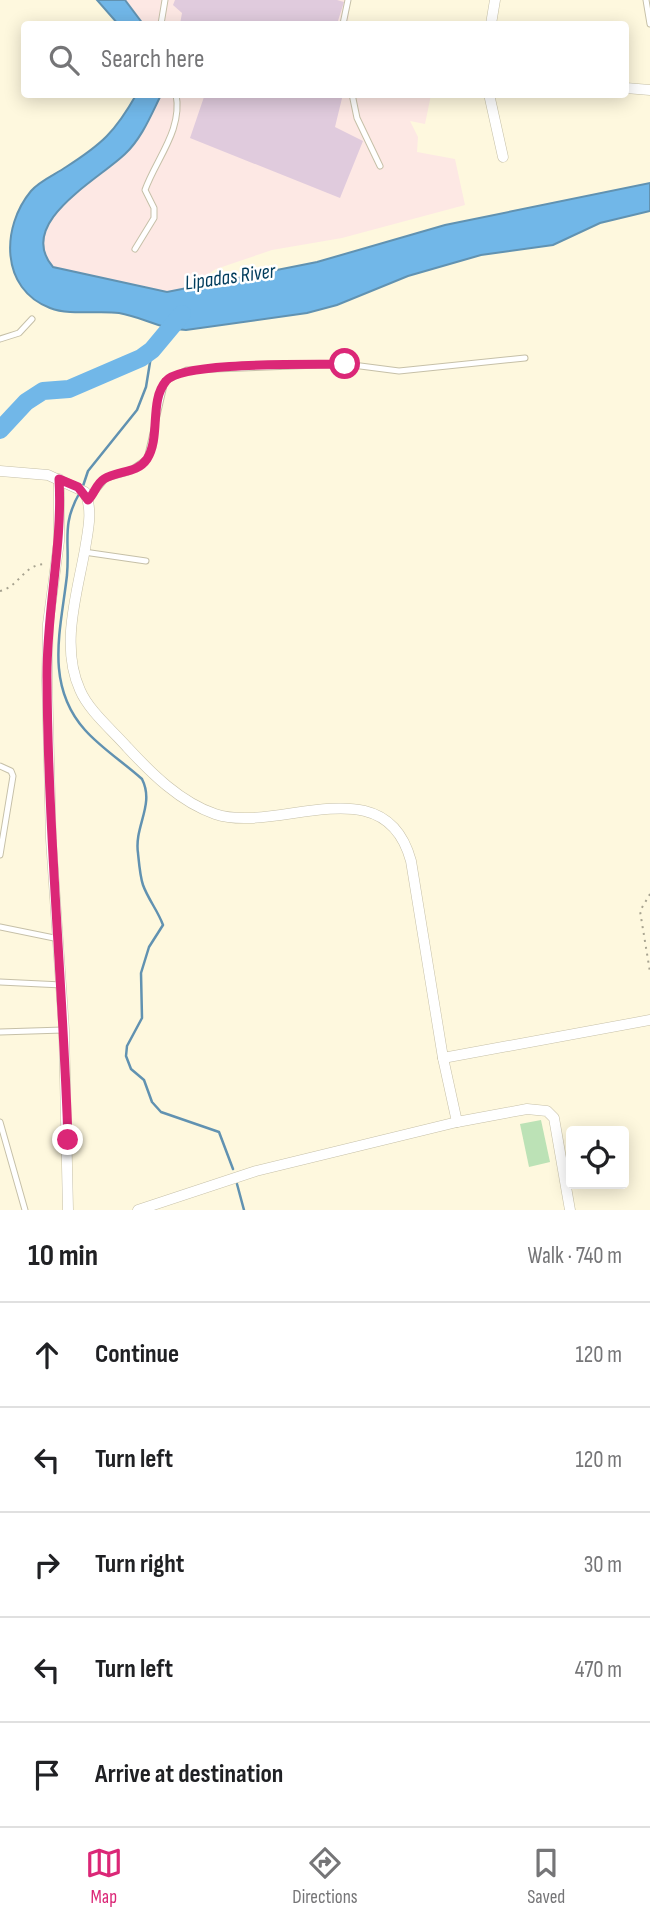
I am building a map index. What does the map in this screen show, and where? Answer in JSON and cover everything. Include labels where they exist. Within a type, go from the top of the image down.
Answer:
[{"type":"street","points":[[492,21],[495,0]]},
{"type":"street","points":[[629,88],[650,90]]},
{"type":"street","points":[[490,98],[503,157]]},
{"type":"street","points":[[0,471],[36,473],[59,479],[84,493],[84,552],[74,610],[71,648],[80,691],[118,737],[162,781],[215,814],[252,817],[338,807],[380,817],[401,834],[411,861],[443,1058],[457,1122]]},
{"type":"street","points":[[59,479],[56,566],[48,624],[47,680],[51,839],[64,1030],[68,1210]]},
{"type":"street","points":[[443,1058],[650,1020]]},
{"type":"street","points":[[138,1210],[256,1171],[457,1122],[527,1109],[541,1109],[551,1114],[561,1144],[570,1210]]},
{"type":"lane","points":[[162,21],[165,0]]},
{"type":"lane","points":[[344,21],[348,0]]},
{"type":"lane","points":[[646,0],[650,24]]},
{"type":"lane","points":[[135,248],[154,218],[154,208],[145,190],[170,138],[178,105],[177,98]]},
{"type":"lane","points":[[353,98],[357,118],[380,166]]},
{"type":"lane","points":[[0,339],[19,333],[32,319]]},
{"type":"lane","points":[[84,493],[106,478],[128,472],[147,459],[165,381],[187,370],[345,364],[399,371],[525,358]]},
{"type":"lane","points":[[84,552],[146,561]]},
{"type":"lane","points":[[0,766],[11,771],[13,776],[0,855]]},
{"type":"lane","points":[[0,927],[59,939]]},
{"type":"lane","points":[[0,982],[62,985]]},
{"type":"lane","points":[[0,1032],[64,1030]]},
{"type":"lane","points":[[0,1122],[24,1210]]},
{"type":"path","points":[[0,591],[12,586],[33,566],[56,566]]},
{"type":"path","points":[[650,894],[640,911],[650,972]]},
{"type":"shaded area","points":[[125,0],[350,0],[348,21],[141,21]]},
{"type":"shaded area","points":[[160,98],[430,98],[425,124],[410,121],[418,137],[417,152],[455,159],[465,205],[342,238],[272,250],[216,269],[187,288],[167,292],[53,267],[43,256],[42,246],[53,217],[71,197],[126,153],[141,135]]},
{"type":"green space","points":[[541,1120],[550,1162],[529,1167],[520,1124]]},
{"type":"water","points":[[97,0],[125,0],[141,21],[115,21]]},
{"type":"water","points":[[134,98],[160,98],[146,126],[131,148],[80,190],[52,219],[44,234],[44,251],[53,267],[167,292],[317,262],[445,225],[650,183],[650,211],[600,223],[553,245],[481,255],[408,276],[337,305],[307,313],[186,330],[169,328],[119,313],[66,312],[50,308],[34,299],[22,287],[14,272],[10,256],[14,222],[34,187],[98,144],[121,119]]},
{"type":"building","points":[[175,0],[344,2],[338,21],[181,21],[182,13],[173,5]]},
{"type":"building","points":[[204,98],[342,98],[335,127],[363,141],[340,198],[190,138]]},
{"type":"waterway","points":[[0,430],[26,402],[43,391],[69,389],[141,358],[152,350],[182,314]]},
{"type":"waterway","points":[[83,486],[88,471],[137,410],[146,387],[152,350]]},
{"type":"waterway","points":[[80,492],[68,524],[67,575],[59,636],[60,675],[72,712],[85,730],[142,779],[146,798],[138,843],[140,869],[145,890],[163,925],[149,947],[141,973],[142,1018],[127,1046],[126,1056],[131,1069],[144,1080],[152,1102],[161,1112],[219,1132],[233,1169]]},
{"type":"waterway","points":[[237,1184],[244,1210]]},
{"type":"route","points":[[68,1140],[58,905],[51,839],[47,680],[48,624],[59,541],[59,479],[85,492],[88,500],[106,478],[139,467],[147,459],[150,449],[160,393],[165,381],[173,375],[201,368],[345,364]]},
{"type":"water label","name":"Lipadas River","points":[[230,277]]}]
